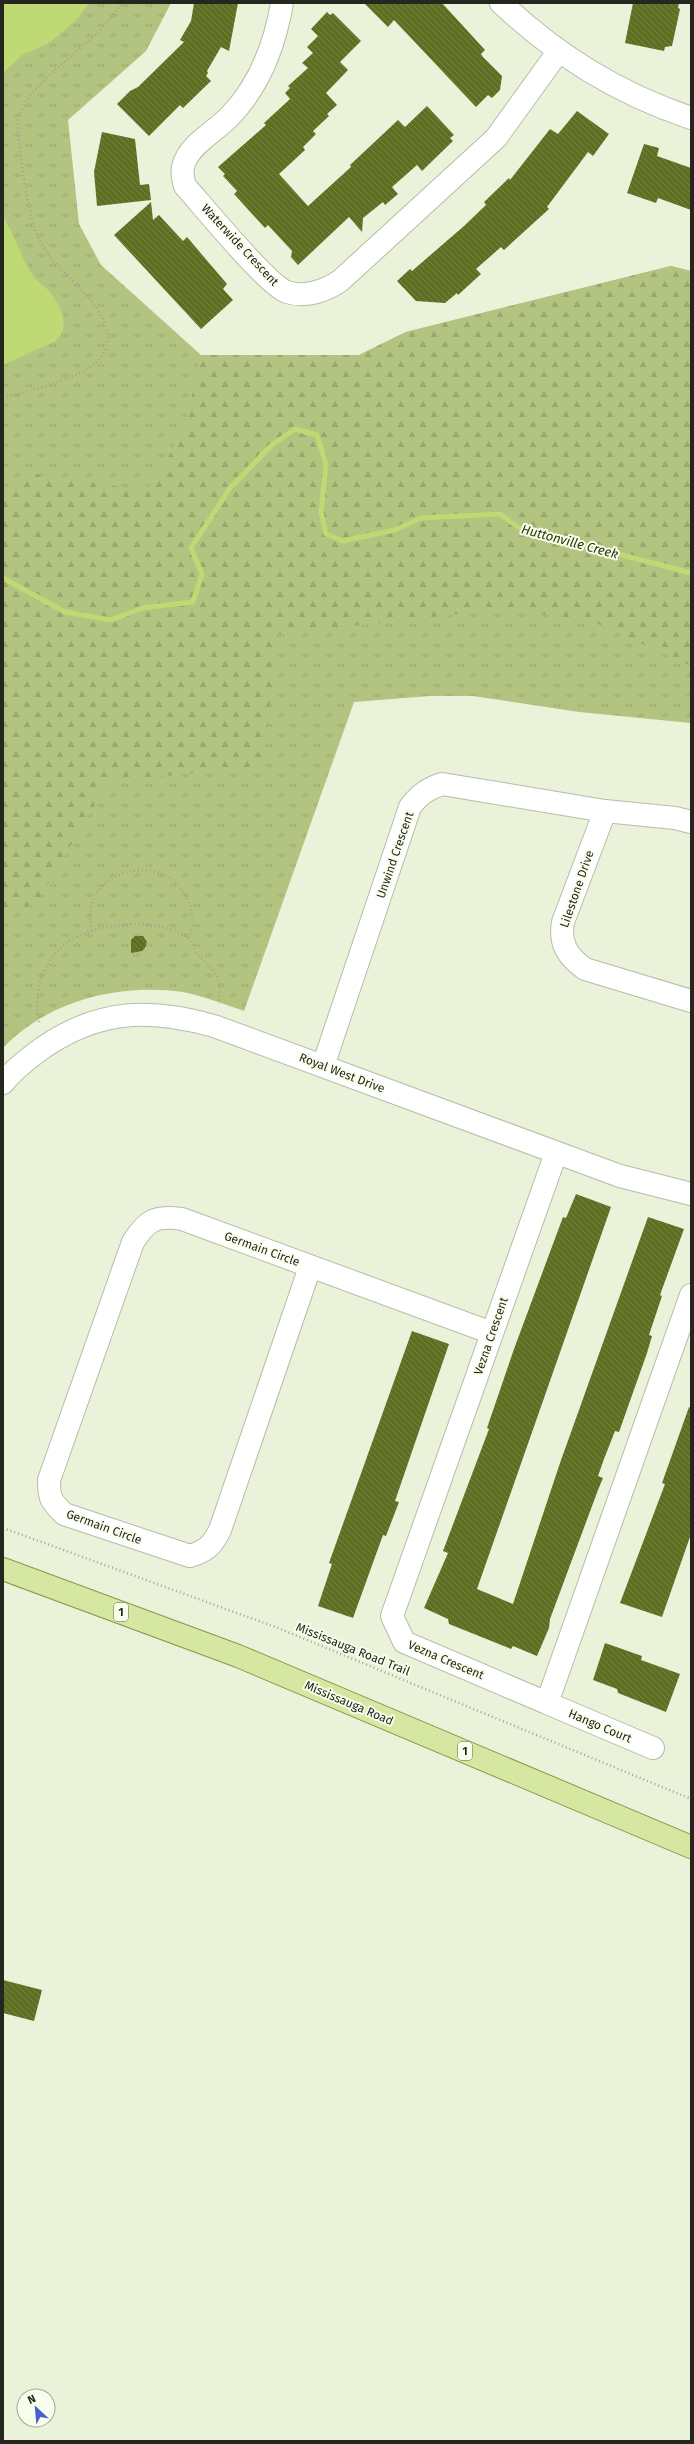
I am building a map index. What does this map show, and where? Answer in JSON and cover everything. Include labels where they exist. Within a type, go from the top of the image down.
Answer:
[{"type":"main road","name":"Mississauga Road","points":[[3,1569],[238,1656],[691,1847]]},
{"type":"street","name":"Waterwide Crescent","points":[[282,3],[272,44],[258,76],[230,116],[186,158],[182,176],[185,186],[273,282],[287,292],[300,294],[320,291],[340,281],[496,138],[558,52]]},
{"type":"street","points":[[501,3],[558,52],[632,95],[691,118]]},
{"type":"street","name":"Unwind Crescent","points":[[323,1066],[410,807],[418,797],[429,789],[442,784],[605,811],[675,818],[691,822]]},
{"type":"street","name":"Lilestone Drive","points":[[605,811],[561,932],[566,951],[574,961],[585,969],[691,1001]]},
{"type":"street","name":"Royal West Drive","points":[[3,1083],[30,1056],[76,1028],[104,1018],[133,1014],[161,1014],[188,1019],[323,1066],[620,1176],[691,1194]]},
{"type":"street","name":"Vezna Crescent","points":[[547,1703],[404,1642],[392,1616],[556,1152]]},
{"type":"street","name":"Germain Circle","points":[[310,1267],[220,1530],[204,1552],[190,1556],[64,1514],[54,1504],[49,1496],[49,1480],[133,1242],[142,1228],[153,1220],[167,1217],[182,1219],[492,1333]]},
{"type":"street","points":[[547,1703],[691,1295]]},
{"type":"street","name":"Hango Court","points":[[547,1703],[653,1748]]},
{"type":"path","points":[[3,398],[64,379],[90,367],[102,356],[106,345],[109,334],[105,319],[51,258],[36,232],[21,158],[18,120],[27,100],[95,35],[121,3]]},
{"type":"path","points":[[92,931],[90,916],[98,893],[115,876],[131,870],[139,870],[161,873],[178,886],[184,894],[193,916],[193,925],[188,938]]},
{"type":"path","points":[[39,1022],[36,1000],[47,966],[71,940],[92,931],[133,924],[166,928],[188,938],[195,950],[217,973],[220,989],[219,1004]]},
{"type":"path","name":"Mississauga Road Trail","points":[[3,1528],[278,1628],[691,1799]]},
{"type":"green space","points":[[3,3],[171,3],[146,51],[68,120],[79,224],[101,265],[201,355],[359,355],[406,332],[671,266],[691,271],[691,723],[579,712],[473,696],[430,696],[354,702],[244,1011],[183,992],[134,990],[110,993],[63,1007],[21,1031],[3,1048]]},
{"type":"green space","points":[[671,266],[691,271],[691,666],[591,621],[505,609],[278,634],[263,767],[109,781],[36,904],[3,914],[3,496],[29,473],[148,491],[184,430],[201,355],[359,355],[406,332]]},
{"type":"shaded area","points":[[3,3],[89,3],[79,17],[58,36],[47,44],[22,55],[3,73]]},
{"type":"shaded area","points":[[3,216],[29,270],[35,279],[47,289],[53,297],[60,309],[64,322],[63,329],[56,341],[3,365]]},
{"type":"building","points":[[194,3],[238,3],[229,51],[221,47],[207,71],[208,73],[206,76],[211,81],[183,108],[180,105],[149,136],[117,104],[130,91],[138,87],[184,42],[180,40],[191,21]]},
{"type":"building","points":[[364,3],[442,3],[485,50],[481,54],[502,76],[500,90],[492,98],[488,95],[476,107],[394,20],[388,27]]},
{"type":"building","points":[[633,3],[679,3],[678,8],[680,9],[672,46],[665,47],[664,51],[625,43]]},
{"type":"building","points":[[327,12],[330,15],[333,13],[361,41],[340,62],[348,70],[326,93],[337,105],[327,114],[329,116],[313,131],[316,134],[303,147],[305,150],[279,174],[308,206],[351,167],[350,165],[398,120],[405,127],[427,106],[454,135],[450,138],[453,141],[422,171],[417,165],[392,187],[398,194],[385,205],[383,202],[363,218],[362,232],[349,217],[298,265],[291,257],[292,251],[268,225],[265,228],[234,194],[237,191],[223,176],[225,174],[218,167],[266,125],[264,123],[290,99],[285,93],[290,88],[288,86],[308,68],[302,63],[313,53],[307,47],[318,36],[311,29]]},
{"type":"building","points":[[577,111],[609,134],[593,156],[588,152],[547,207],[549,209],[504,250],[501,247],[476,269],[481,274],[458,295],[457,293],[445,303],[416,301],[397,281],[410,269],[412,271],[464,226],[486,205],[484,202],[509,178],[510,180],[550,129],[558,134]]},
{"type":"building","points":[[102,132],[135,139],[140,185],[149,184],[151,200],[97,206],[94,172]]},
{"type":"building","points":[[644,144],[659,148],[657,156],[691,168],[691,210],[658,198],[656,203],[627,193]]},
{"type":"building","points":[[151,202],[153,220],[159,215],[183,241],[187,237],[227,284],[223,289],[233,300],[201,329],[114,235]]},
{"type":"building","points":[[135,936],[143,936],[147,942],[142,951],[131,953],[131,940]]},
{"type":"building","points":[[576,1194],[611,1207],[477,1589],[513,1604],[560,1463],[648,1217],[684,1229],[660,1295],[662,1296],[649,1335],[652,1336],[647,1353],[619,1432],[615,1431],[604,1459],[598,1476],[603,1478],[550,1619],[549,1628],[537,1656],[513,1646],[511,1649],[449,1624],[448,1619],[424,1608],[448,1553],[443,1551],[489,1429],[487,1428],[514,1349],[563,1217],[566,1218]]},
{"type":"building","points":[[412,1331],[449,1344],[395,1501],[399,1502],[386,1536],[383,1535],[353,1618],[318,1606],[332,1564],[329,1563]]},
{"type":"building","points":[[689,1407],[691,1408],[691,1534],[662,1617],[620,1603],[665,1484],[662,1483]]},
{"type":"building","points":[[605,1643],[642,1656],[641,1660],[680,1674],[666,1712],[618,1693],[617,1689],[593,1680]]},
{"type":"building","points":[[3,1980],[42,1990],[34,2021],[3,2013]]},
{"type":"waterway","name":"Huttonville Creek","points":[[3,578],[65,612],[111,620],[142,608],[193,602],[202,574],[191,548],[230,488],[272,445],[295,429],[317,435],[326,464],[321,512],[326,534],[343,541],[395,530],[421,518],[500,514],[519,528],[691,573]]}]
